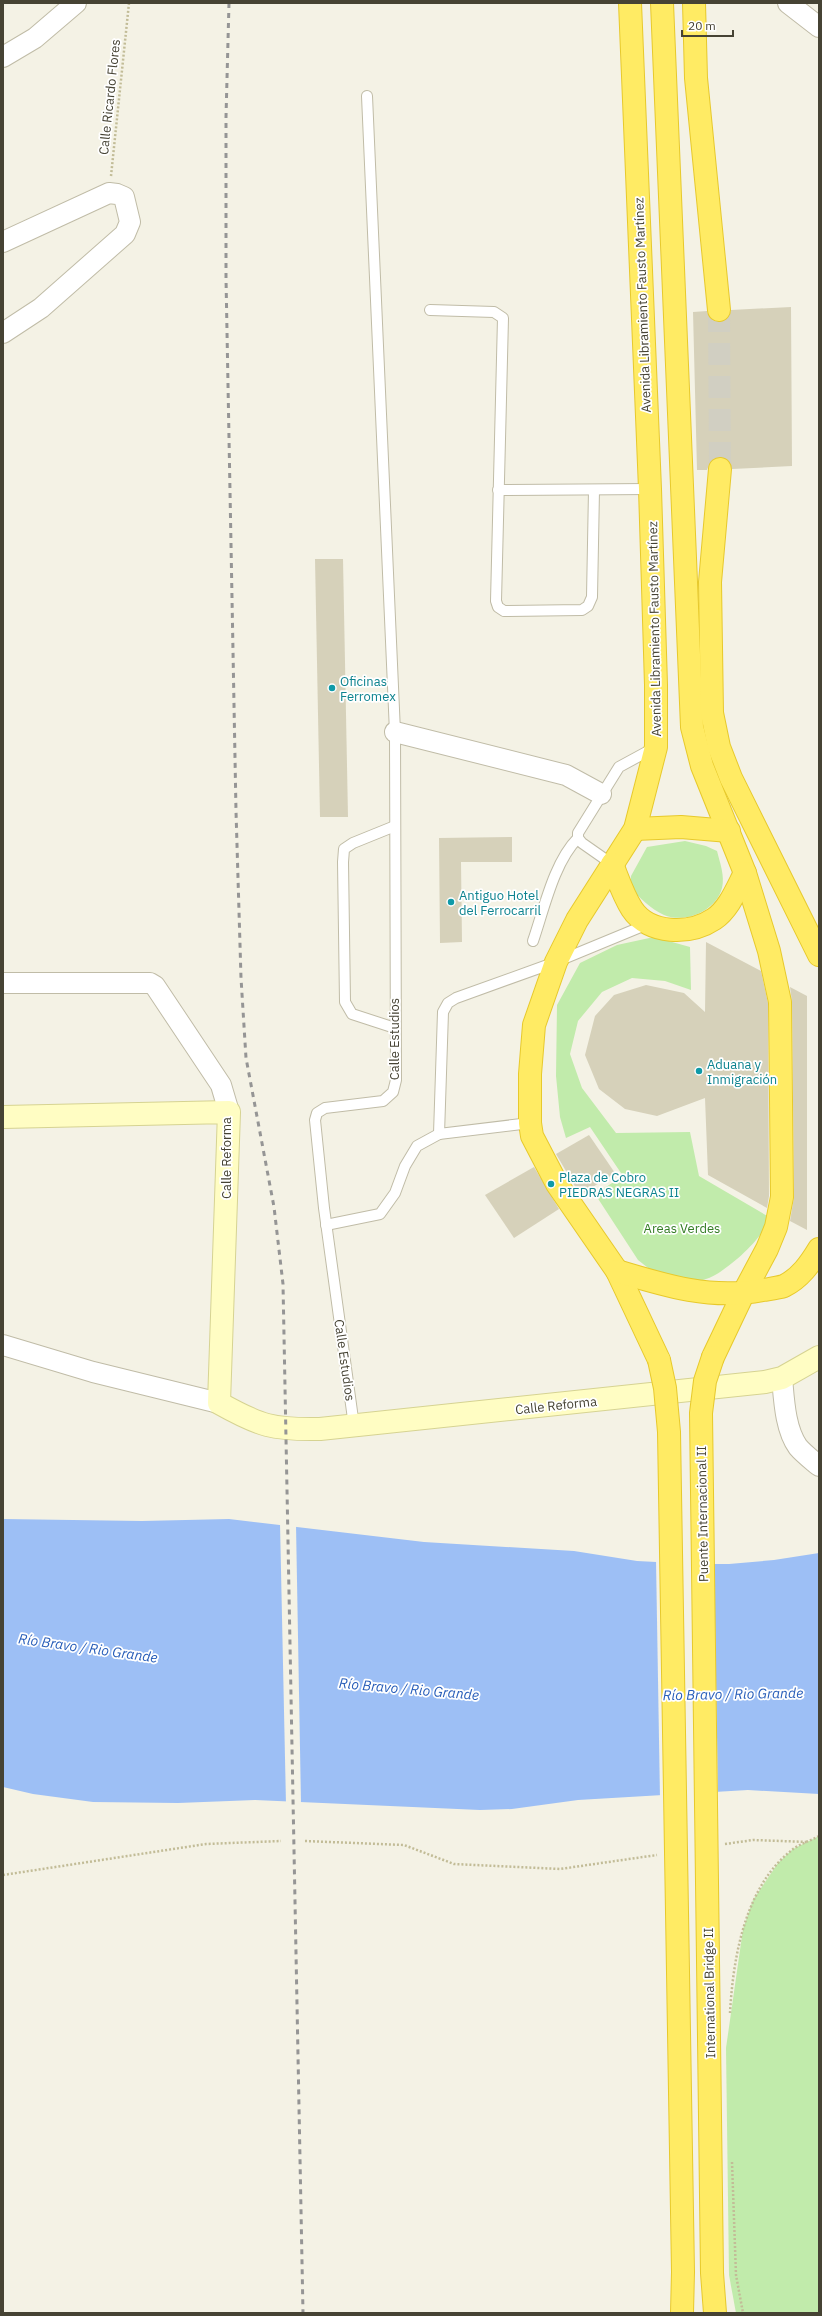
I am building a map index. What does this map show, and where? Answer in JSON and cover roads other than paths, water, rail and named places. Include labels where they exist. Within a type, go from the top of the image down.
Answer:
[{"type":"highway","points":[[662,3],[692,727],[702,766],[745,873],[769,951],[780,1002],[782,1197],[776,1227],[768,1249],[743,1294]]},
{"type":"highway","points":[[694,3],[698,93],[719,310]]},
{"type":"highway","name":"Avenida Libramiento Fausto Martínez","points":[[629,6],[650,489],[656,685],[656,747],[635,829],[577,920],[556,962],[534,1025],[530,1074],[530,1123],[532,1136],[557,1184],[617,1271],[659,1360],[665,1388],[669,1432],[683,2256],[682,2313]]},
{"type":"highway","points":[[720,469],[710,582],[712,713],[719,747],[731,778],[819,955]]},
{"type":"highway","points":[[635,829],[681,827],[729,830]]},
{"type":"highway","points":[[612,864],[632,910],[648,924],[665,929],[691,929],[715,918],[731,899],[745,873]]},
{"type":"highway","points":[[617,1271],[671,1287],[707,1294],[743,1294],[783,1286],[810,1266],[819,1249]]},
{"type":"highway","name":"Puente Internacional II","points":[[705,1673],[701,1413],[705,1381],[713,1357],[743,1294]]},
{"type":"highway","name":"International Bridge II","points":[[705,1673],[712,2273],[715,2313]]},
{"type":"street","points":[[3,57],[35,38],[76,3]]},
{"type":"street","points":[[788,3],[819,27]]},
{"type":"street","points":[[3,242],[109,193],[124,197],[130,222],[125,234],[41,308],[3,333]]},
{"type":"street","points":[[395,732],[566,775],[601,794]]},
{"type":"street","points":[[3,983],[141,982],[155,986],[221,1085],[229,1112]]},
{"type":"street","name":"Calle Reforma","points":[[3,1117],[229,1112],[219,1403],[258,1424],[287,1430],[354,1426],[757,1383],[782,1378],[819,1357]]},
{"type":"street","points":[[3,1345],[108,1376],[219,1403]]},
{"type":"street","points":[[782,1378],[784,1398],[794,1439],[799,1448],[819,1466]]},
{"type":"lane","name":"Calle Estudios","points":[[354,1426],[326,1225],[315,1120],[317,1112],[325,1108],[383,1101],[393,1092],[396,1080],[394,1028],[395,732],[367,96]]},
{"type":"lane","points":[[430,310],[494,312],[503,318],[496,601],[498,607],[504,611],[582,610],[588,606],[592,597],[594,490]]},
{"type":"lane","points":[[498,490],[650,489]]},
{"type":"lane","points":[[532,941],[561,862],[568,848],[578,838],[578,833],[601,794],[624,763],[656,747]]},
{"type":"lane","points":[[394,1028],[352,1014],[345,1002],[343,862],[344,849],[395,826]]},
{"type":"lane","points":[[578,838],[612,864]]},
{"type":"lane","points":[[439,1134],[444,1012],[448,1003],[456,998],[556,962],[648,924]]},
{"type":"lane","points":[[326,1225],[380,1214],[395,1193],[405,1166],[417,1146],[439,1134],[530,1123]]},
{"type":"water","name":"Río Bravo / Rio Grande","points":[[3,1519],[142,1521],[229,1519],[424,1542],[574,1551],[637,1561],[695,1564],[729,1564],[774,1560],[819,1553],[819,1794],[748,1790],[578,1800],[512,1809],[480,1810],[255,1800],[178,1803],[93,1802],[33,1794],[3,1787]]},
{"type":"tunnel","points":[[719,310],[720,469]]},
{"type":"railway","points":[[229,3],[226,117],[226,278],[236,811],[241,978],[246,1058],[274,1207],[283,1284],[303,2313]]},
{"type":"place","name":"Oficinas Ferromex","points":[[332,688]]},
{"type":"place","name":"Antiguo Hotel del Ferrocarril","points":[[451,902]]},
{"type":"place","name":"Aduana y Inmigración","points":[[699,1071]]},
{"type":"place","name":"Plaza de Cobro PIEDRAS NEGRAS II","points":[[551,1184]]},
{"type":"park label","name":"Areas Verdes","points":[[682,1228]]}]
